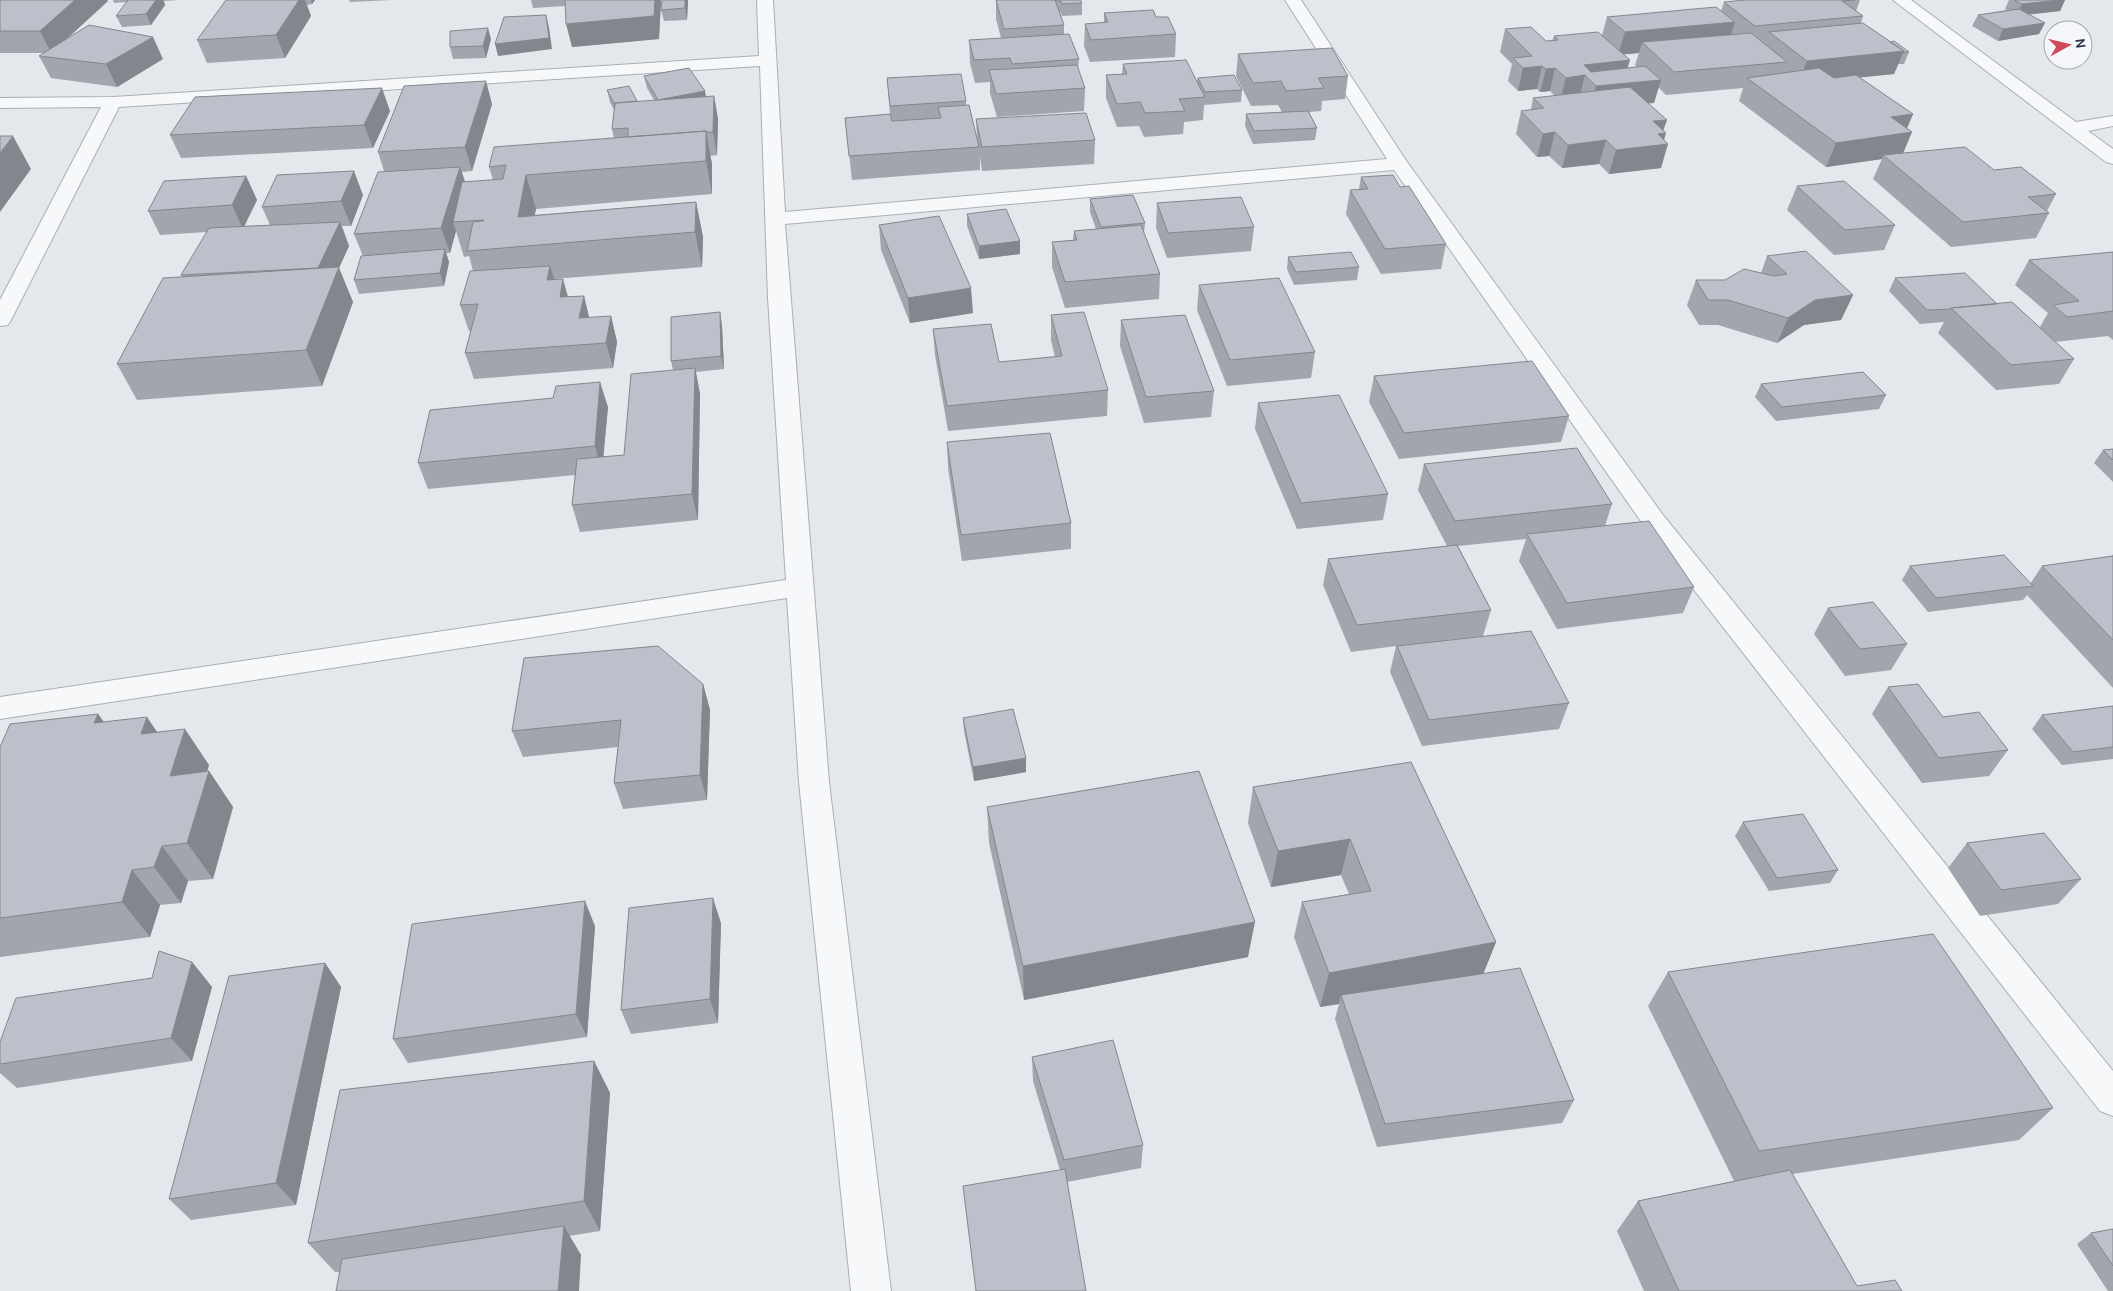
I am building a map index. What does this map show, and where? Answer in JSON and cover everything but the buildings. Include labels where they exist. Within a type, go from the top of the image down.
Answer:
[{"type":"street","points":[[765,0],[779,298],[814,782],[871,1291]]},
{"type":"street","points":[[1293,0],[1399,164],[1654,521],[2113,1099]]},
{"type":"street","points":[[1901,0],[2070,128],[2113,158]]},
{"type":"street","points":[[0,103],[114,102],[768,60]]},
{"type":"street","points":[[0,320],[114,102]]},
{"type":"street","points":[[2070,128],[2113,121]]},
{"type":"street","points":[[775,219],[1399,164]]},
{"type":"street","points":[[0,708],[800,587]]}]
